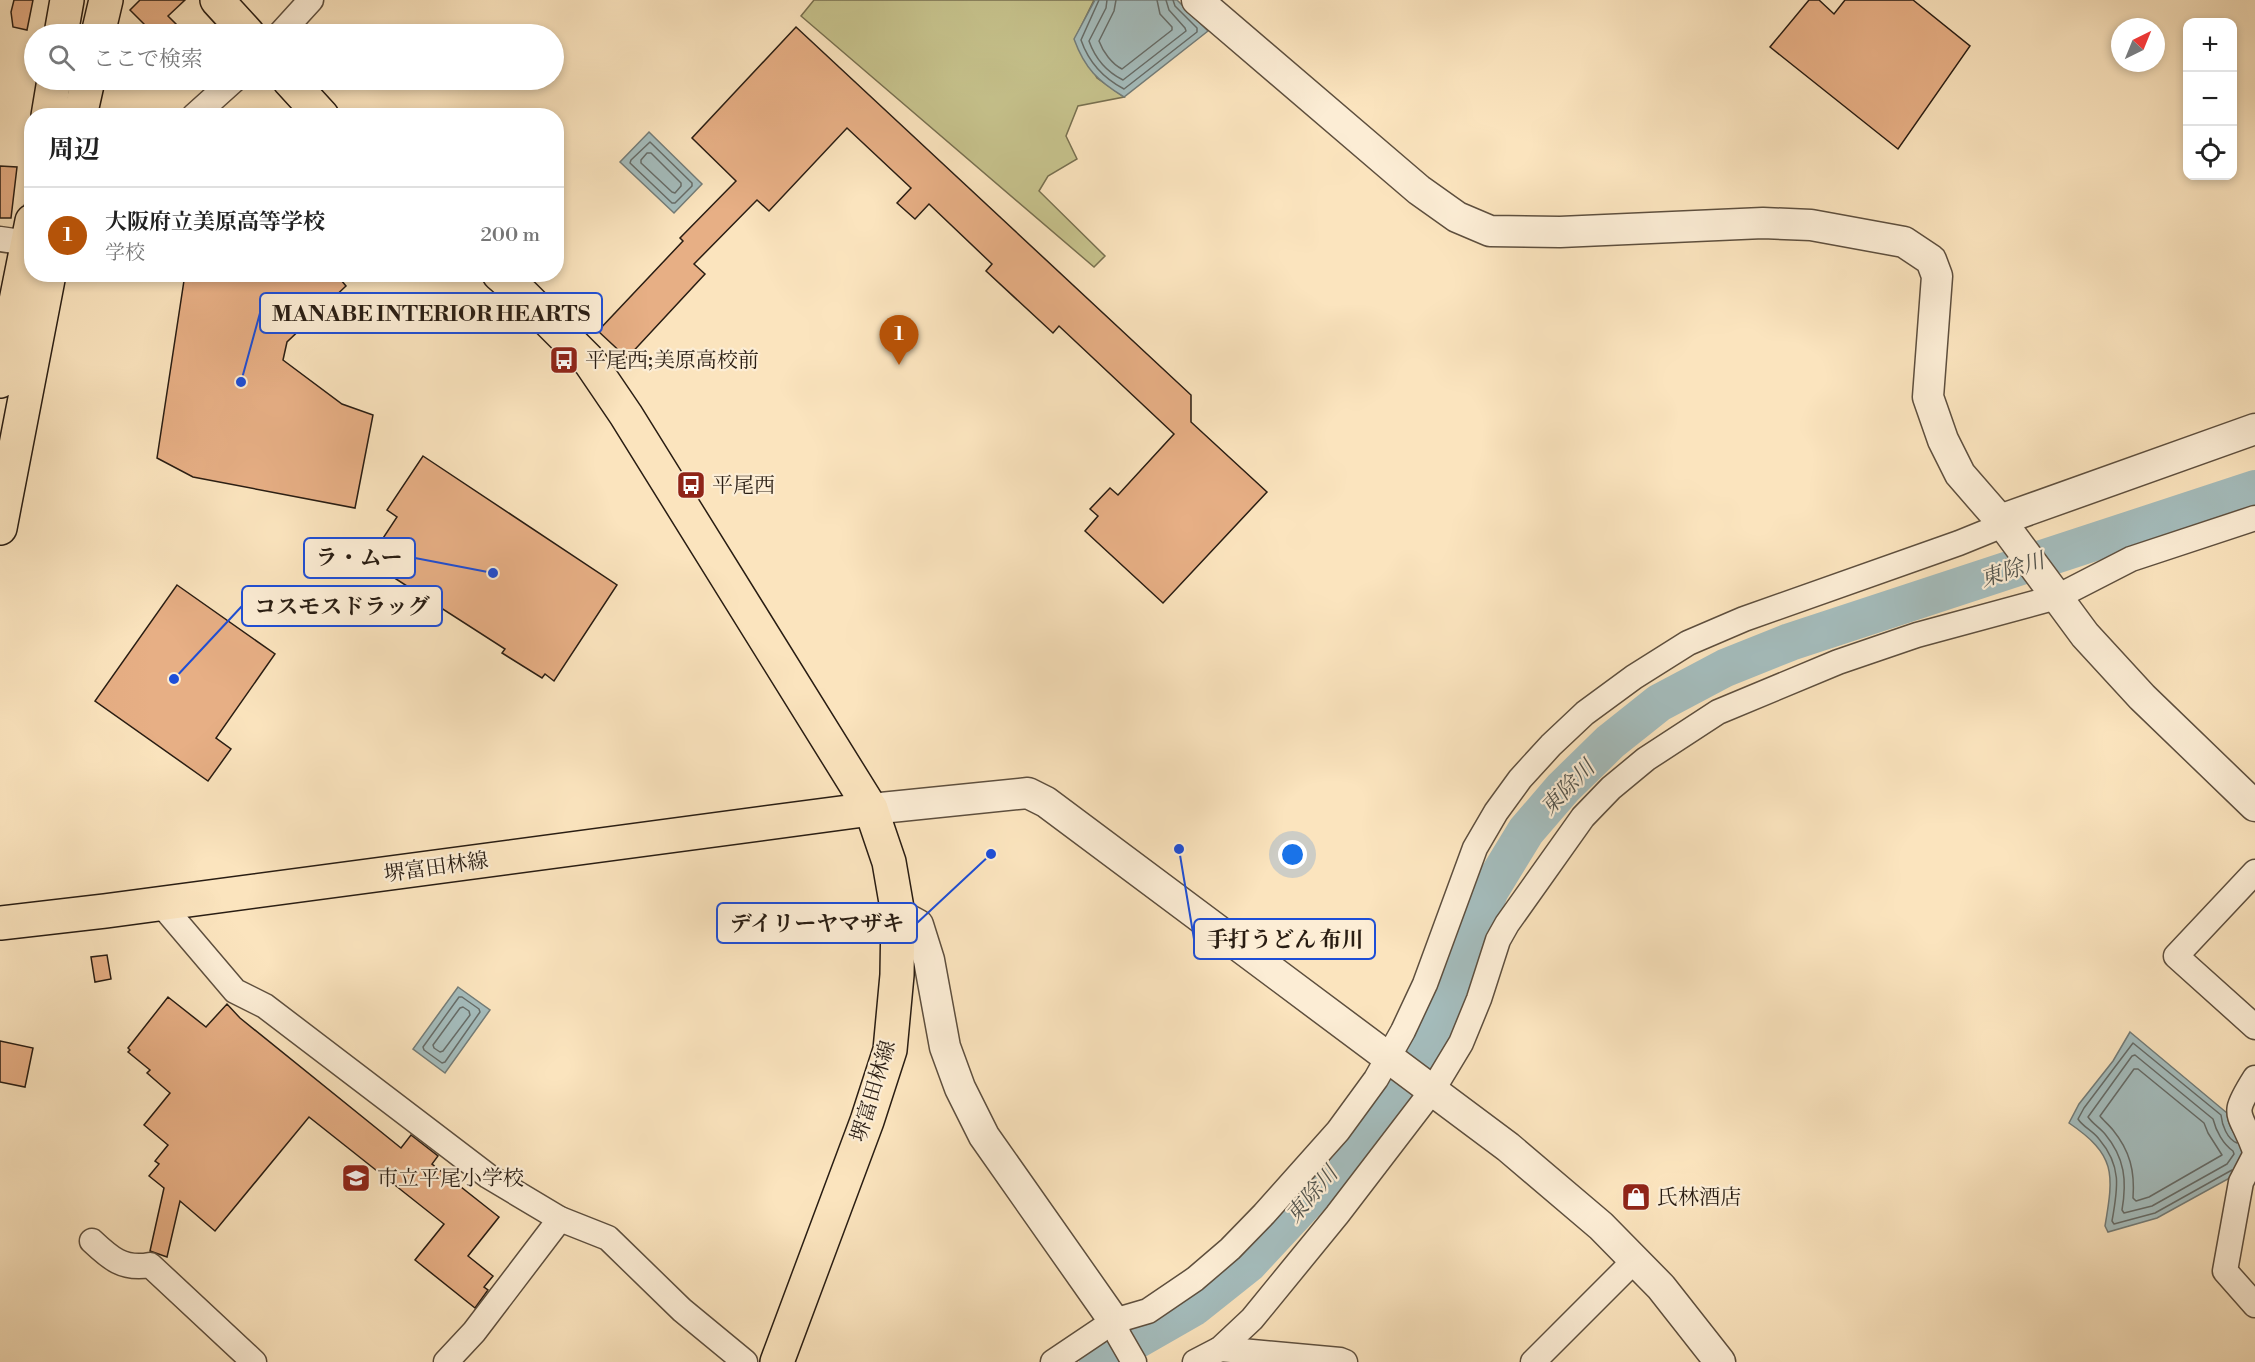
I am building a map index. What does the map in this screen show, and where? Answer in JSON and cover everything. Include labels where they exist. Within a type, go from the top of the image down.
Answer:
[{"type":"main road","points":[[63,24],[67,0]]},
{"type":"main road","points":[[100,24],[106,0]]},
{"type":"main road","points":[[217,0],[239,24]]},
{"type":"main road","points":[[49,108],[52,90]]},
{"type":"main road","points":[[82,108],[86,90]]},
{"type":"main road","points":[[297,90],[314,108]]},
{"type":"main road","points":[[0,381],[20,234]]},
{"type":"main road","points":[[0,528],[47,282]]},
{"type":"main road","name":"堺富田林線","points":[[509,282],[590,362],[626,415],[871,809],[890,862],[898,914],[897,975],[890,1050],[867,1121],[777,1362]]},
{"type":"main road","name":"堺富田林線","points":[[0,923],[161,904],[871,809]]},
{"type":"street","points":[[289,24],[311,0]]},
{"type":"street","points":[[1197,0],[1419,189],[1457,217],[1490,231],[1560,232],[1762,223],[1811,225],[1904,242],[1931,260],[1937,276],[1928,396],[1943,440],[1960,474],[2005,526],[2085,635],[2142,697],[2255,806]]},
{"type":"street","points":[[203,108],[223,90]]},
{"type":"street","points":[[1053,1362],[1148,1311],[1195,1279],[1230,1249],[1309,1166],[1338,1131],[1392,1060],[1425,984],[1475,848],[1496,812],[1520,779],[1551,745],[1586,713],[1634,677],[1688,644],[1744,619],[2005,526],[2255,429]]},
{"type":"street","points":[[1195,1362],[1220,1349],[1252,1319],[1337,1215],[1461,1043],[1479,999],[1498,940],[1507,924],[1583,817],[1611,788],[1646,759],[1718,712],[1816,671],[1917,636],[2054,593],[2131,559],[2255,518]]},
{"type":"street","points":[[871,809],[1028,793],[1046,802],[1508,1147],[1601,1226],[1635,1260],[1661,1287],[1720,1362]]},
{"type":"street","points":[[2255,872],[2176,956],[2255,1027]]},
{"type":"street","points":[[161,904],[234,991],[265,1006],[488,1176],[560,1219],[608,1238],[682,1310],[745,1362]]},
{"type":"street","points":[[898,914],[918,925],[929,960],[945,1047],[960,1088],[984,1136],[1116,1328],[1134,1362]]},
{"type":"street","points":[[2255,1078],[2239,1104],[2238,1114],[2249,1134],[2255,1153],[2241,1182],[2225,1271],[2255,1305]]},
{"type":"street","points":[[446,1362],[474,1332],[560,1219]]},
{"type":"street","points":[[92,1241],[115,1262],[138,1267],[150,1265],[254,1362]]},
{"type":"street","points":[[1533,1362],[1635,1260]]},
{"type":"street","points":[[1220,1349],[1345,1362]]},
{"type":"shaded area","points":[[814,0],[1094,0],[1075,39],[1097,78],[1124,97],[1078,106],[1066,136],[1077,159],[1048,176],[1039,191],[1105,256],[1094,267],[801,16]]},
{"type":"water","points":[[1095,0],[1177,0],[1208,31],[1124,97],[1093,73],[1074,39]]},
{"type":"water","points":[[649,132],[702,184],[674,213],[620,162]]},
{"type":"water","points":[[458,987],[490,1010],[445,1073],[413,1049]]},
{"type":"water","points":[[2130,1032],[2227,1113],[2233,1132],[2247,1146],[2237,1174],[2157,1218],[2108,1232],[2105,1226],[2110,1192],[2108,1167],[2096,1145],[2069,1123],[2079,1104],[2113,1061]]},
{"type":"building","points":[[14,0],[33,0],[28,24],[24,24],[24,29],[13,27],[11,12]]},
{"type":"building","points":[[140,0],[185,0],[168,16],[176,24],[144,24],[130,10]]},
{"type":"building","points":[[1809,0],[1819,0],[1834,14],[1845,0],[1913,0],[1970,46],[1898,149],[1770,47]]},
{"type":"building","points":[[796,27],[1191,395],[1191,422],[1267,492],[1163,603],[1085,531],[1098,516],[1090,509],[1110,488],[1118,495],[1174,434],[1059,326],[1053,333],[986,271],[992,264],[929,204],[915,219],[897,203],[911,188],[847,128],[769,211],[757,200],[694,264],[705,274],[627,358],[598,331],[683,241],[680,238],[736,181],[692,138]]},
{"type":"building","points":[[0,166],[17,167],[11,218],[0,218]]},
{"type":"building","points":[[184,282],[343,282],[346,286],[287,342],[283,360],[342,404],[373,415],[355,508],[193,477],[157,458]]},
{"type":"building","points":[[423,456],[617,585],[554,681],[545,674],[542,678],[502,653],[505,649],[368,561],[397,517],[387,510]]},
{"type":"building","points":[[177,585],[275,654],[216,738],[231,749],[208,781],[95,701]]},
{"type":"building","points":[[107,955],[111,979],[95,982],[91,957]]},
{"type":"building","points":[[168,997],[206,1027],[227,1004],[240,1018],[401,1148],[411,1135],[438,1156],[432,1164],[499,1217],[468,1256],[493,1276],[484,1287],[488,1290],[475,1308],[415,1260],[444,1224],[309,1117],[215,1231],[180,1201],[167,1257],[150,1251],[164,1188],[149,1176],[159,1164],[155,1161],[168,1145],[144,1125],[170,1093],[147,1073],[150,1070],[128,1052],[130,1050],[128,1048]]},
{"type":"building","points":[[0,1041],[33,1048],[25,1087],[0,1082]]},
{"type":"waterway","name":"東除川","points":[[1098,1362],[1194,1307],[1248,1264],[1312,1195],[1396,1096],[1425,1050],[1490,890],[1526,831],[1563,788],[1610,742],[1659,703],[1725,668],[1790,642],[2255,489]]},
{"type":"place","name":"平尾西;美原高校前","points":[[564,360]]},
{"type":"place","name":"大阪府立美原高等学校","points":[[899,365]]},
{"type":"place","name":"MANABE INTERIOR HEARTS","points":[[241,382]]},
{"type":"place","name":"平尾西","points":[[691,485]]},
{"type":"place","name":"ラ・ムー","points":[[493,573]]},
{"type":"place","name":"コスモスドラッグ","points":[[174,679]]},
{"type":"place","name":"手打うどん 布川","points":[[1179,849]]},
{"type":"place","name":"デイリーヤマザキ","points":[[991,854]]},
{"type":"place","name":"市立平尾小学校","points":[[356,1178]]},
{"type":"place","name":"氏林酒店","points":[[1636,1197]]}]
